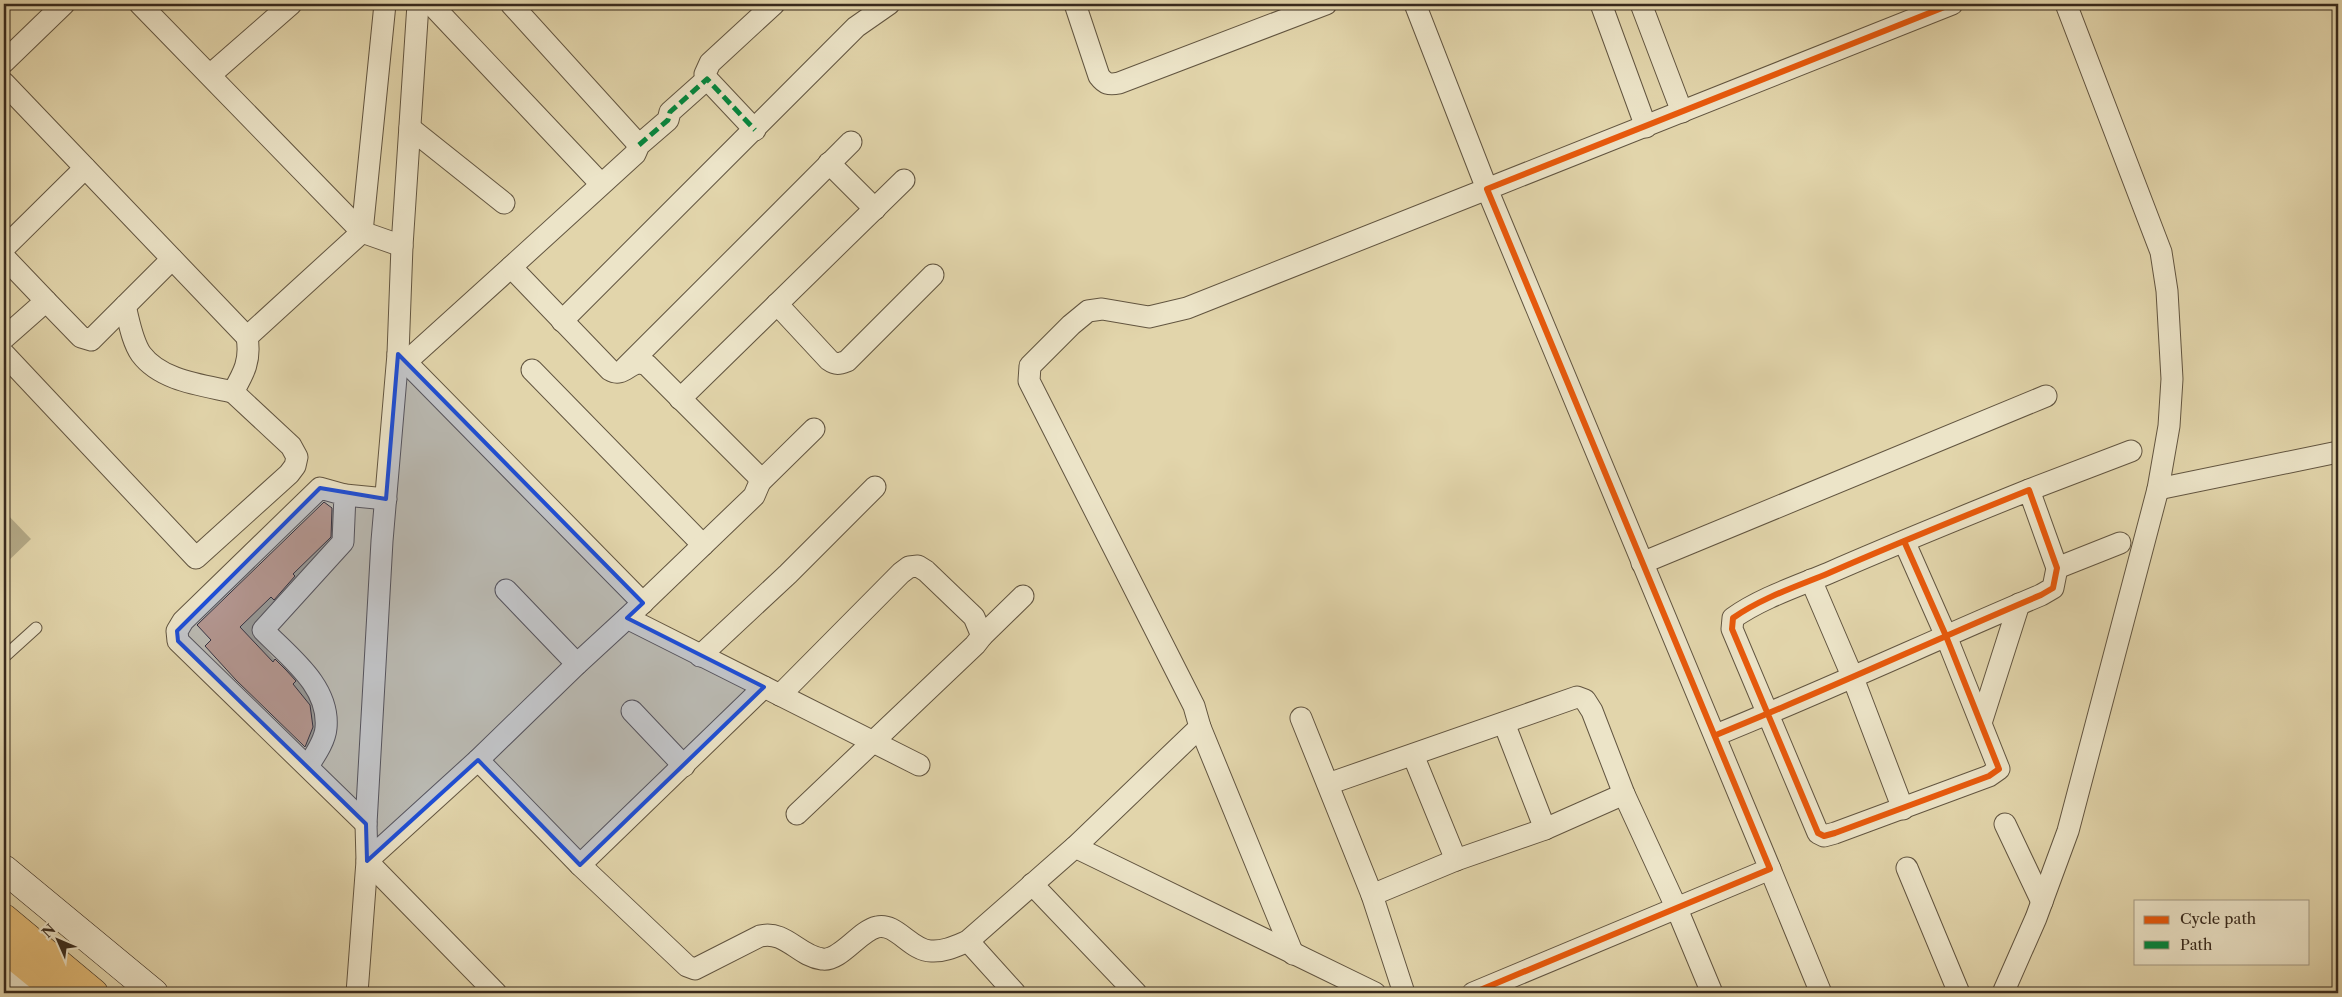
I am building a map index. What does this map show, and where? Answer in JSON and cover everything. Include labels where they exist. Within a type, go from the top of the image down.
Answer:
[{"type":"highway","points":[[4,918],[94,993]]},
{"type":"highway","points":[[4,948],[59,993]]},
{"type":"street","points":[[4,62],[64,4]]},
{"type":"street","points":[[210,76],[291,4]]},
{"type":"street","points":[[247,337],[362,232],[385,4]]},
{"type":"street","points":[[357,993],[367,861],[366,824],[386,499],[402,358],[402,246],[418,4]]},
{"type":"street","points":[[431,4],[601,184]]},
{"type":"street","points":[[511,4],[639,145]]},
{"type":"street","points":[[755,130],[707,79],[706,68],[774,4]]},
{"type":"street","points":[[562,321],[856,27],[889,4]]},
{"type":"street","points":[[1075,4],[1099,76],[1109,85],[1119,83],[1326,4]]},
{"type":"street","points":[[1415,4],[1487,189],[1716,735],[1821,993]]},
{"type":"street","points":[[1602,4],[1646,127]]},
{"type":"street","points":[[1641,4],[1682,112]]},
{"type":"street","points":[[1293,954],[1200,727],[1194,706],[1029,380],[1030,366],[1071,325],[1088,311],[1102,309],[1149,317],[1187,308],[1952,4]]},
{"type":"street","points":[[2003,993],[2042,902],[2068,831],[2158,489],[2169,426],[2172,379],[2167,291],[2160,252],[2066,4]]},
{"type":"street","points":[[149,7],[210,76],[362,232],[402,246]]},
{"type":"street","points":[[402,358],[511,266],[635,154],[639,145],[668,120],[670,112],[707,79]]},
{"type":"street","points":[[4,83],[247,337],[249,358],[246,369],[233,392]]},
{"type":"street","points":[[410,128],[504,203]]},
{"type":"street","points":[[621,372],[851,142]]},
{"type":"street","points":[[829,163],[875,209]]},
{"type":"street","points":[[4,248],[85,168]]},
{"type":"street","points":[[680,399],[904,180]]},
{"type":"street","points":[[4,257],[86,340],[91,340],[96,336],[172,259]]},
{"type":"street","points":[[511,266],[610,370],[621,372],[634,363],[641,362],[647,365],[757,475],[760,482]]},
{"type":"street","points":[[777,304],[829,360],[834,364],[840,364],[847,361],[933,275]]},
{"type":"street","points":[[4,338],[46,301]]},
{"type":"street","points":[[4,354],[196,558],[288,474],[295,466],[297,457],[291,446],[233,392],[177,378],[152,366],[140,353],[125,306]]},
{"type":"street","points":[[402,358],[643,603]]},
{"type":"street","points":[[532,370],[703,545]]},
{"type":"street","points":[[1642,562],[2046,396]]},
{"type":"street","points":[[367,861],[478,760],[754,496],[760,482],[814,429]]},
{"type":"street","points":[[1904,541],[1946,636],[1999,769],[1990,776],[1824,836],[1818,833],[1770,714],[1732,629],[1733,618],[1744,610],[1811,580],[1904,541],[2029,490],[2131,451]]},
{"type":"street","points":[[2158,489],[2338,452]]},
{"type":"street","points":[[700,656],[788,574],[875,487]]},
{"type":"street","points":[[366,824],[178,641],[177,631],[193,611],[320,488],[345,495],[386,499]]},
{"type":"street","points":[[1716,735],[1853,678],[2052,588],[2058,568],[2029,490]]},
{"type":"street","points":[[308,766],[326,729],[323,700],[317,687],[263,630],[342,542],[345,495]]},
{"type":"street","points":[[2058,568],[2120,543]]},
{"type":"street","points":[[580,865],[684,766],[772,691],[909,567],[918,566],[926,571],[968,611],[974,618],[982,636]]},
{"type":"street","points":[[1811,580],[1853,678],[1903,808]]},
{"type":"street","points":[[506,590],[577,664]]},
{"type":"street","points":[[796,814],[1022,596]]},
{"type":"street","points":[[1981,723],[2019,604]]},
{"type":"street","points":[[626,618],[919,765]]},
{"type":"street","points":[[1328,784],[1577,698],[1584,700],[1592,711],[1624,794],[1677,909],[1712,993]]},
{"type":"street","points":[[632,711],[684,766]]},
{"type":"street","points":[[1300,718],[1372,895],[1404,993]]},
{"type":"street","points":[[1504,723],[1545,829]]},
{"type":"street","points":[[478,760],[580,865],[687,966],[695,969],[760,936],[768,934],[785,939],[816,958],[825,960],[833,957],[868,931],[878,926],[886,927],[916,947],[930,951],[946,949],[968,941],[1075,847],[1200,727]]},
{"type":"street","points":[[1413,755],[1456,860]]},
{"type":"street","points":[[1372,895],[1456,860],[1545,829],[1624,794]]},
{"type":"street","points":[[2005,824],[2042,902]]},
{"type":"street","points":[[1075,847],[1375,993]]},
{"type":"street","points":[[367,861],[496,993]]},
{"type":"street","points":[[1907,868],[1959,993]]},
{"type":"street","points":[[4,869],[154,993]]},
{"type":"street","points":[[1473,993],[1770,869]]},
{"type":"street","points":[[1032,884],[1136,993]]},
{"type":"street","points":[[968,941],[1015,993]]},
{"type":"street","points":[[4,968],[34,993]]},
{"type":"lane","points":[[4,657],[36,628]]},
{"type":"highlighted area","points":[[398,354],[643,603],[627,618],[764,687],[580,865],[478,760],[367,861],[366,824],[178,641],[177,631],[320,488],[386,499]]},
{"type":"building","points":[[324,502],[332,508],[331,537],[293,574],[295,576],[274,600],[271,597],[240,627],[273,662],[275,659],[296,681],[293,684],[310,705],[313,727],[305,747],[236,680],[205,646],[211,640],[197,625]]},
{"type":"marked path","points":[[639,145],[668,120],[670,112],[707,79],[755,130]]},
{"type":"cycle path","points":[[1473,993],[1770,869],[1487,189],[1952,4]]},
{"type":"cycle path","points":[[1716,735],[1757,718],[1797,701],[1838,683],[1878,666],[1919,648],[1960,630],[2041,595],[2053,588],[2057,568],[2029,490],[1904,541],[1780,593],[1755,604],[1733,618],[1732,629],[1818,833],[1824,836],[1835,833],[1989,776],[1999,769],[1946,636],[1904,541]]}]
